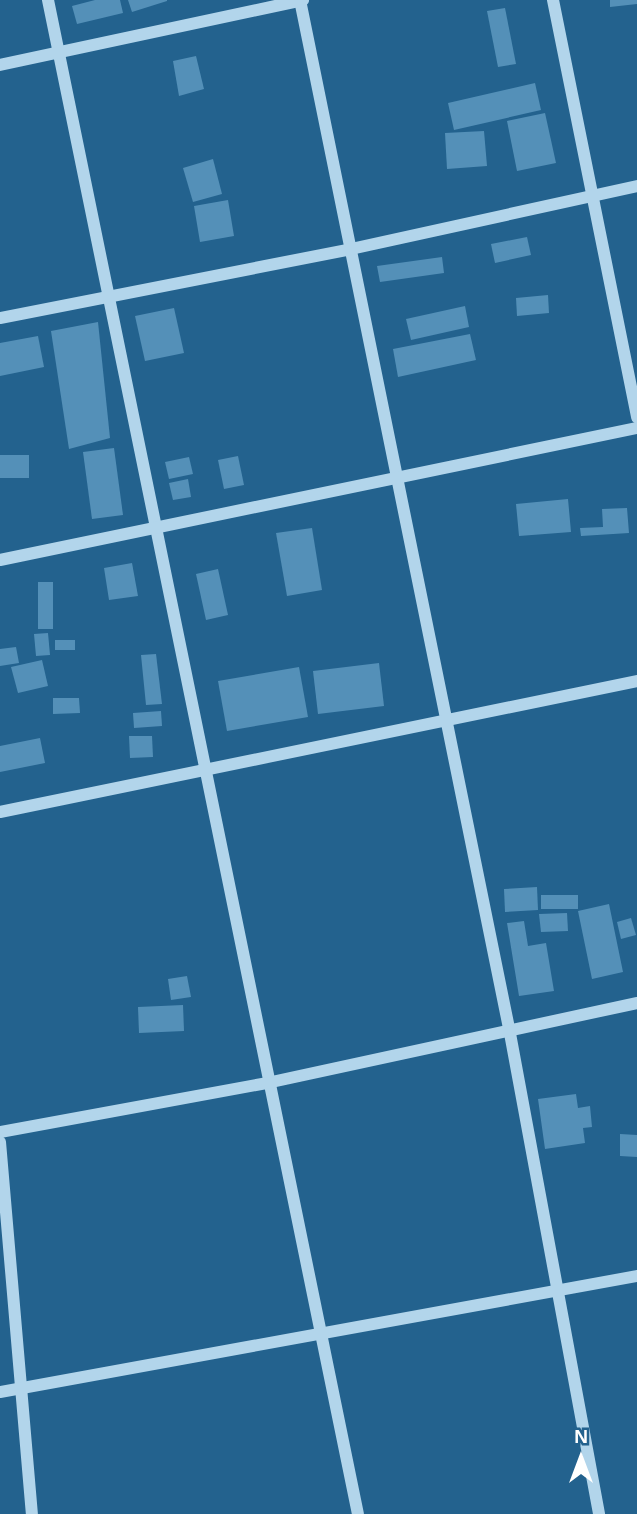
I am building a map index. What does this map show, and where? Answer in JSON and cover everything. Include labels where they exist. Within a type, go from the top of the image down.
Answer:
[{"type":"street","points":[[48,0],[107,297],[207,766],[267,1083],[358,1514]]},
{"type":"street","points":[[0,65],[301,0],[509,1028],[560,1291],[599,1514]]},
{"type":"street","points":[[553,0],[637,418]]},
{"type":"street","points":[[0,318],[351,248],[637,186]]},
{"type":"street","points":[[0,560],[399,480],[637,428]]},
{"type":"street","points":[[0,812],[207,766],[637,681]]},
{"type":"street","points":[[0,1132],[267,1083],[509,1028],[637,1003]]},
{"type":"street","points":[[0,1142],[32,1514]]},
{"type":"street","points":[[0,1392],[637,1276]]},
{"type":"building","points":[[95,0],[120,0],[123,13],[77,24],[72,6]]},
{"type":"building","points":[[128,0],[167,0],[167,1],[132,12]]},
{"type":"building","points":[[610,0],[637,0],[637,4],[610,7]]},
{"type":"building","points":[[505,8],[516,64],[498,67],[487,11]]},
{"type":"building","points":[[196,56],[204,89],[179,96],[173,61]]},
{"type":"building","points":[[535,83],[541,110],[454,130],[448,103]]},
{"type":"building","points":[[545,113],[556,163],[517,171],[507,121]]},
{"type":"building","points":[[484,131],[487,166],[447,169],[445,133]]},
{"type":"building","points":[[213,159],[222,194],[193,202],[183,168]]},
{"type":"building","points":[[228,200],[234,236],[200,242],[194,206]]},
{"type":"building","points":[[527,237],[531,255],[495,263],[491,244]]},
{"type":"building","points":[[442,257],[444,273],[380,282],[377,266]]},
{"type":"building","points":[[548,295],[549,313],[517,316],[516,298]]},
{"type":"building","points":[[465,306],[469,327],[411,340],[406,319]]},
{"type":"building","points":[[174,308],[184,353],[145,361],[135,316]]},
{"type":"building","points":[[98,322],[110,438],[69,449],[51,331]]},
{"type":"building","points":[[470,334],[476,360],[398,377],[393,349]]},
{"type":"building","points":[[38,336],[44,367],[0,376],[0,343]]},
{"type":"building","points":[[114,448],[123,515],[92,519],[83,452]]},
{"type":"building","points":[[0,455],[29,455],[29,478],[0,478]]},
{"type":"building","points":[[238,456],[244,485],[224,489],[218,460]]},
{"type":"building","points":[[189,457],[193,474],[169,479],[165,462]]},
{"type":"building","points":[[188,479],[191,497],[173,500],[169,483]]},
{"type":"building","points":[[568,499],[571,532],[519,536],[516,504]]},
{"type":"building","points":[[627,508],[629,533],[581,536],[580,528],[603,527],[602,509]]},
{"type":"building","points":[[312,528],[322,590],[287,596],[276,533]]},
{"type":"building","points":[[132,563],[138,596],[109,600],[104,568]]},
{"type":"building","points":[[218,569],[228,615],[206,620],[196,574]]},
{"type":"building","points":[[38,582],[53,582],[53,629],[38,629]]},
{"type":"building","points":[[48,633],[50,655],[36,656],[34,634]]},
{"type":"building","points":[[55,640],[75,640],[75,650],[55,650]]},
{"type":"building","points":[[16,647],[19,663],[0,666],[0,649]]},
{"type":"building","points":[[156,654],[162,704],[146,705],[141,655]]},
{"type":"building","points":[[42,660],[48,686],[18,693],[11,667]]},
{"type":"building","points":[[379,663],[384,706],[318,714],[313,671]]},
{"type":"building","points":[[299,667],[308,717],[227,731],[218,681]]},
{"type":"building","points":[[53,698],[79,698],[80,713],[53,714]]},
{"type":"building","points":[[161,711],[162,726],[134,728],[133,713]]},
{"type":"building","points":[[129,736],[152,736],[153,757],[130,758]]},
{"type":"building","points":[[40,738],[45,763],[0,772],[0,746]]},
{"type":"building","points":[[537,887],[538,910],[505,912],[504,889]]},
{"type":"building","points":[[541,895],[578,895],[578,909],[541,909]]},
{"type":"building","points":[[609,904],[623,972],[592,979],[578,911]]},
{"type":"building","points":[[567,913],[568,931],[541,932],[539,914]]},
{"type":"building","points":[[631,918],[636,935],[621,939],[617,922]]},
{"type":"building","points":[[524,921],[528,946],[546,943],[554,991],[519,996],[507,923]]},
{"type":"building","points":[[187,976],[191,997],[171,1000],[168,979]]},
{"type":"building","points":[[183,1005],[184,1031],[139,1033],[138,1007]]},
{"type":"building","points":[[576,1094],[578,1108],[590,1106],[592,1127],[583,1128],[585,1143],[545,1149],[538,1099]]},
{"type":"building","points":[[620,1134],[637,1135],[637,1157],[620,1156]]}]
